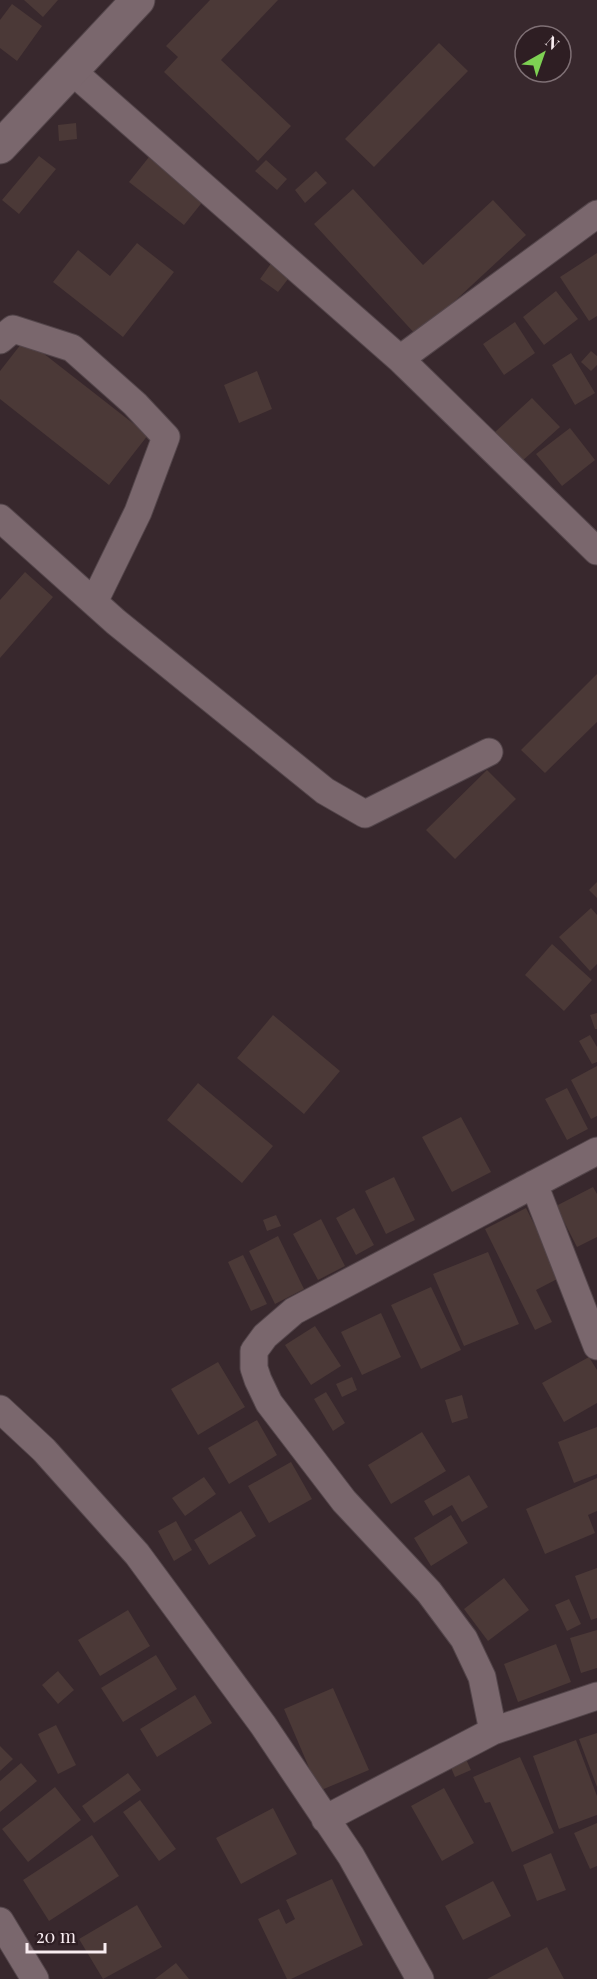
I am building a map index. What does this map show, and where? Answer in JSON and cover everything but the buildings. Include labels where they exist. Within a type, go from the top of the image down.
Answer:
[{"type":"street","points":[[0,147],[138,0]]},
{"type":"street","points":[[72,71],[400,358],[597,551]]},
{"type":"street","points":[[400,358],[597,214]]},
{"type":"street","points":[[0,340],[13,329],[72,348],[135,404],[166,437],[138,512],[93,602]]},
{"type":"street","points":[[0,518],[93,602],[325,791],[365,814],[489,752]]},
{"type":"street","points":[[493,1731],[482,1677],[464,1639],[429,1592],[344,1501],[269,1403],[254,1368],[254,1352],[265,1336],[294,1311],[597,1151]]},
{"type":"street","points":[[534,1184],[597,1346]]},
{"type":"street","points":[[0,1409],[44,1450],[136,1554],[263,1725],[351,1856],[420,1979]]},
{"type":"street","points":[[325,1819],[493,1731],[597,1696]]},
{"type":"street","points":[[0,1921],[35,1979]]}]
